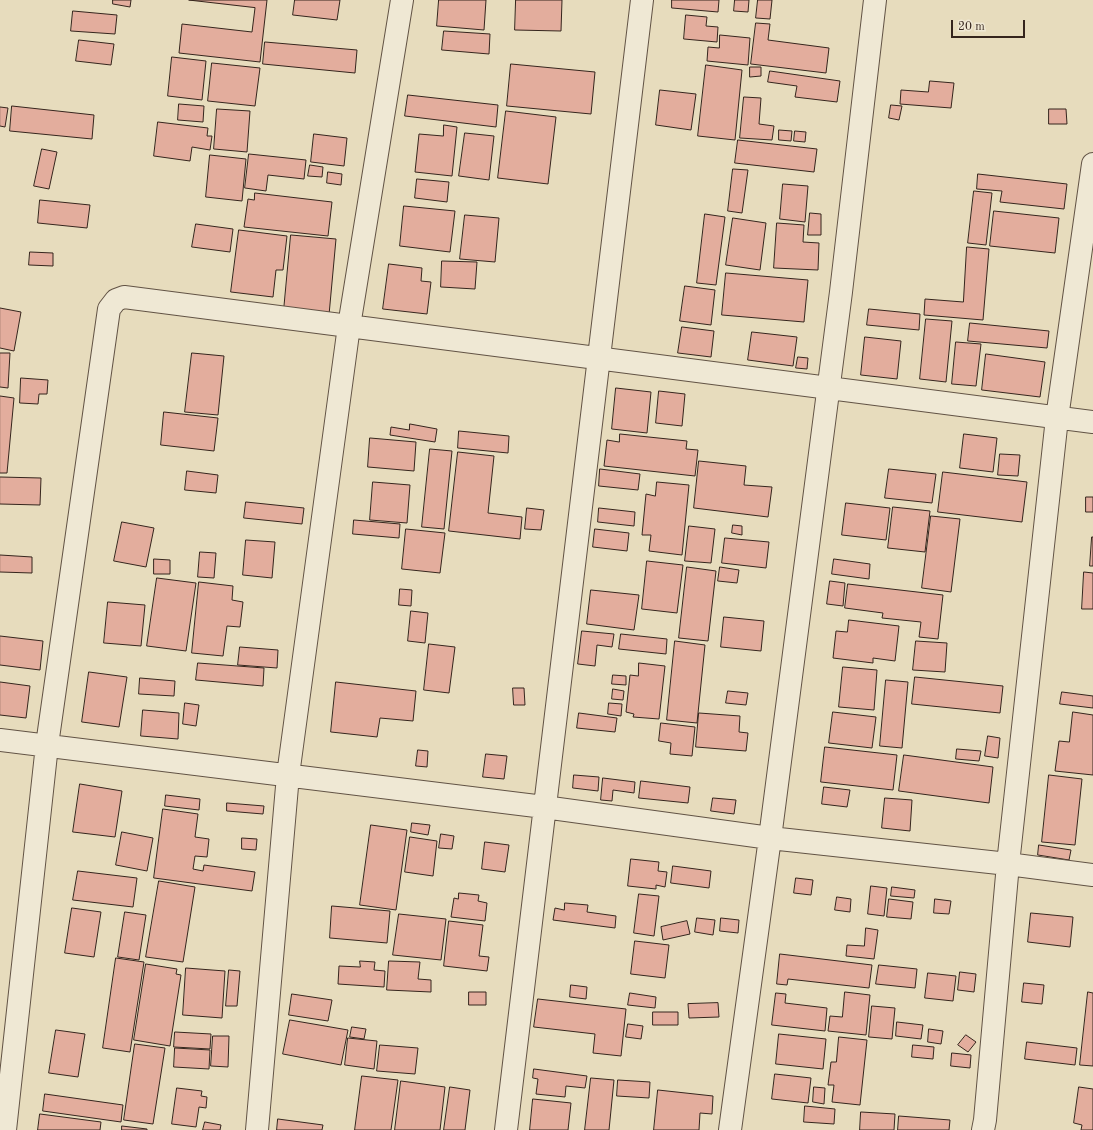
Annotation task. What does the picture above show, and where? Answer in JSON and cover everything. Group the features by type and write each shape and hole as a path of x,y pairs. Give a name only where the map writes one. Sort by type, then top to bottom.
{"street":[{"path":"257,1130 288,775 350,326 402,0"},
{"path":"506,1130 642,0"},
{"path":"730,1130 770,838 841,292 875,0"},
{"path":"983,1130 1008,864 1058,418 1093,164"},
{"path":"5,1130 47,746 109,309 116,300 124,297 1093,422"},
{"path":"0,740 544,807 770,838 1008,864 1093,875"}],"building":[{"path":"113,0 131,0 130,7 113,4"},
{"path":"189,0 267,0 260,62 179,53 182,24 252,32 255,8"},
{"path":"295,0 340,0 337,20 293,15"},
{"path":"439,0 486,0 484,30 437,26"},
{"path":"516,0 562,0 561,31 515,30"},
{"path":"672,0 719,0 718,12 672,8"},
{"path":"735,0 749,0 748,12 734,11"},
{"path":"758,0 772,0 770,19 756,18"},
{"path":"73,11 117,15 115,34 71,31"},
{"path":"686,15 707,17 706,26 718,27 717,42 684,39"},
{"path":"756,23 770,24 768,40 829,48 826,73 751,64"},
{"path":"444,31 490,34 489,54 442,50"},
{"path":"720,35 750,38 748,65 707,61 708,47 719,48"},
{"path":"79,40 114,44 111,65 76,61"},
{"path":"265,42 357,50 355,73 263,64"},
{"path":"172,57 206,61 202,100 168,96"},
{"path":"212,63 260,68 255,106 208,101"},
{"path":"511,64 595,72 591,114 507,106"},
{"path":"706,65 742,70 735,140 698,136"},
{"path":"750,67 761,67 761,76 750,77"},
{"path":"770,71 840,81 837,102 795,97 797,86 768,82"},
{"path":"930,81 954,83 951,108 900,104 901,90 928,92"},
{"path":"660,90 696,94 691,130 656,125"},
{"path":"408,95 498,105 496,127 405,116"},
{"path":"744,97 761,98 759,124 774,126 772,140 740,138"},
{"path":"179,104 204,106 203,122 178,120"},
{"path":"891,105 902,106 899,120 889,118"},
{"path":"12,106 94,115 92,139 10,131"},
{"path":"0,107 8,108 5,127 0,126"},
{"path":"217,109 250,111 247,152 214,149"},
{"path":"1049,109 1066,109 1067,124 1049,124"},
{"path":"506,111 556,117 548,184 498,178"},
{"path":"158,122 208,128 207,136 212,136 210,150 192,147 190,161 154,156"},
{"path":"444,125 457,127 452,176 415,172 419,134 443,136"},
{"path":"779,130 792,131 791,141 779,140"},
{"path":"795,131 806,132 805,142 794,141"},
{"path":"465,133 494,136 489,180 459,176"},
{"path":"314,134 347,138 344,166 311,162"},
{"path":"738,140 817,149 814,172 735,163"},
{"path":"42,149 57,152 49,189 34,186"},
{"path":"249,154 306,160 304,179 268,175 266,191 245,188"},
{"path":"210,155 246,159 242,201 206,197"},
{"path":"310,165 323,167 322,177 308,176"},
{"path":"733,169 748,170 742,213 728,211"},
{"path":"328,172 342,174 341,185 327,183"},
{"path":"978,174 1067,184 1064,209 1000,202 1002,191 977,189"},
{"path":"417,179 449,182 447,202 415,198"},
{"path":"783,184 808,186 805,222 780,219"},
{"path":"974,191 992,193 986,245 968,243"},
{"path":"255,193 332,202 328,236 244,227 248,199 254,200"},
{"path":"40,200 90,205 87,228 38,223"},
{"path":"404,206 455,211 450,252 400,246"},
{"path":"994,211 1059,218 1055,253 990,246"},
{"path":"810,213 821,214 821,235 808,235"},
{"path":"705,214 725,217 716,285 697,283"},
{"path":"465,215 499,218 495,262 460,259"},
{"path":"733,218 766,223 760,270 726,265"},
{"path":"777,223 804,225 803,242 819,243 818,270 774,268"},
{"path":"196,224 233,229 230,252 192,247"},
{"path":"239,230 287,236 283,270 276,270 273,297 231,292"},
{"path":"291,235 336,239 329,315 284,310"},
{"path":"967,247 989,249 983,320 924,315 925,299 963,302"},
{"path":"30,252 53,253 53,266 29,265"},
{"path":"442,261 477,262 475,289 441,287"},
{"path":"389,264 422,268 421,281 431,282 427,314 383,309"},
{"path":"726,273 808,280 804,322 722,315"},
{"path":"685,286 715,290 711,325 680,321"},
{"path":"0,308 21,312 14,351 0,348"},
{"path":"869,309 920,314 919,330 867,325"},
{"path":"926,319 952,321 946,382 920,379"},
{"path":"970,323 1049,331 1047,348 968,341"},
{"path":"682,327 714,331 711,357 678,353"},
{"path":"752,332 797,337 793,366 748,360"},
{"path":"865,337 901,341 897,379 861,375"},
{"path":"956,342 981,344 976,386 952,384"},
{"path":"0,353 10,353 8,388 0,387"},
{"path":"192,353 224,356 218,415 185,412"},
{"path":"986,354 1045,362 1040,397 982,390"},
{"path":"798,357 808,358 807,369 796,368"},
{"path":"21,378 48,380 47,394 39,394 38,404 20,403"},
{"path":"616,388 651,392 647,433 612,429"},
{"path":"659,391 685,394 682,426 656,423"},
{"path":"0,396 14,398 7,473 0,473"},
{"path":"164,412 218,418 214,451 161,445"},
{"path":"410,424 437,429 435,442 390,435 391,427 409,430"},
{"path":"459,431 509,436 508,453 458,448"},
{"path":"620,434 687,441 686,449 698,450 695,476 604,466 607,440 619,442"},
{"path":"964,434 997,438 993,472 960,468"},
{"path":"370,438 416,442 414,471 368,467"},
{"path":"430,449 452,451 444,529 422,527"},
{"path":"458,452 494,456 488,513 522,517 520,539 449,531"},
{"path":"1000,454 1020,455 1018,476 998,475"},
{"path":"699,461 746,466 744,485 772,487 768,517 694,508"},
{"path":"600,469 640,474 638,490 599,486"},
{"path":"889,469 936,474 932,503 885,498"},
{"path":"187,471 218,475 216,493 185,490"},
{"path":"943,472 1027,482 1022,522 938,512"},
{"path":"0,477 41,478 40,505 0,504"},
{"path":"373,482 410,485 407,523 370,520"},
{"path":"657,482 689,485 682,555 649,551 651,535 642,535 646,494 655,496"},
{"path":"1086,497 1093,497 1093,512 1086,512"},
{"path":"246,502 304,508 302,524 244,518"},
{"path":"846,503 890,508 886,540 842,535"},
{"path":"893,507 930,511 925,552 888,548"},
{"path":"527,508 544,510 541,530 525,529"},
{"path":"599,508 635,512 634,526 598,522"},
{"path":"931,516 960,519 951,592 922,588"},
{"path":"354,520 400,524 399,538 353,534"},
{"path":"122,522 154,528 146,567 114,561"},
{"path":"733,525 742,526 742,535 732,533"},
{"path":"689,526 715,529 711,563 685,561"},
{"path":"406,529 445,533 440,573 402,569"},
{"path":"595,529 629,533 627,551 593,547"},
{"path":"1092,537 1093,566 1090,566"},
{"path":"725,538 769,542 766,568 722,563"},
{"path":"246,540 275,542 272,578 243,575"},
{"path":"200,552 216,553 214,578 198,577"},
{"path":"0,555 32,557 32,573 0,572"},
{"path":"154,559 170,560 170,574 154,574"},
{"path":"834,559 870,564 869,579 832,574"},
{"path":"647,561 683,565 677,613 642,609"},
{"path":"687,567 716,571 708,641 679,638"},
{"path":"720,567 739,570 737,583 718,581"},
{"path":"1084,572 1093,573 1093,609 1082,609"},
{"path":"157,578 196,583 186,651 147,646"},
{"path":"830,581 845,583 843,606 827,604"},
{"path":"199,582 233,586 232,600 243,602 240,627 227,626 223,656 192,653"},
{"path":"848,584 943,595 938,639 919,637 921,622 882,618 883,613 845,608"},
{"path":"400,589 412,590 411,606 399,605"},
{"path":"591,590 639,595 634,630 587,624"},
{"path":"108,602 145,605 141,646 104,643"},
{"path":"411,611 428,613 425,643 408,641"},
{"path":"724,617 764,621 761,651 721,647"},
{"path":"849,620 899,626 895,661 873,658 873,663 833,658 836,631 847,632"},
{"path":"582,631 614,634 612,647 597,645 595,666 578,664"},
{"path":"621,634 667,639 666,654 619,649"},
{"path":"0,636 43,641 40,670 0,665"},
{"path":"675,641 705,645 697,723 667,720"},
{"path":"916,641 947,643 945,672 913,670"},
{"path":"429,644 455,647 449,693 424,690"},
{"path":"240,647 278,650 277,668 238,665"},
{"path":"198,663 264,668 263,686 196,680"},
{"path":"639,663 665,666 659,719 633,717 634,714 626,712 630,675 638,676"},
{"path":"843,667 877,670 874,710 839,707"},
{"path":"89,672 127,677 119,727 82,722"},
{"path":"613,675 626,676 626,685 612,684"},
{"path":"915,677 1003,686 1000,713 912,704"},
{"path":"140,678 175,681 174,696 139,694"},
{"path":"886,680 908,682 902,748 880,746"},
{"path":"0,682 30,686 26,718 0,715"},
{"path":"336,682 416,691 413,721 380,718 377,737 331,732"},
{"path":"513,688 524,688 525,705 514,705"},
{"path":"613,689 624,691 623,700 612,699"},
{"path":"728,691 748,693 746,705 726,703"},
{"path":"1062,692 1093,696 1093,708 1060,704"},
{"path":"185,703 199,705 196,726 183,724"},
{"path":"609,703 622,704 621,716 608,714"},
{"path":"143,710 179,713 178,739 141,736"},
{"path":"833,712 876,717 872,748 829,743"},
{"path":"1073,712 1093,715 1093,775 1055,771 1059,741 1069,742"},
{"path":"579,713 617,718 615,732 577,728"},
{"path":"699,713 740,716 739,732 748,733 746,751 696,747"},
{"path":"661,723 695,727 692,756 670,754 671,743 659,741"},
{"path":"988,736 1000,738 998,758 985,756"},
{"path":"825,747 897,755 893,790 821,782"},
{"path":"957,749 981,751 979,761 956,759"},
{"path":"418,750 428,751 427,767 416,766"},
{"path":"486,754 507,756 504,779 483,777"},
{"path":"904,755 993,767 989,803 899,791"},
{"path":"574,775 599,777 598,791 573,788"},
{"path":"1049,775 1082,779 1075,845 1042,842"},
{"path":"603,778 635,782 634,793 613,790 612,801 601,800"},
{"path":"641,781 690,787 688,803 639,798"},
{"path":"80,784 122,791 115,837 73,832"},
{"path":"824,787 850,790 847,807 822,804"},
{"path":"166,795 200,799 199,810 165,806"},
{"path":"713,798 736,800 734,814 711,811"},
{"path":"885,798 912,800 910,831 882,828"},
{"path":"227,803 264,806 263,814 227,811"},
{"path":"163,809 198,814 195,837 209,839 207,857 195,856 193,869 203,871 204,865 255,872 252,891 154,878"},
{"path":"412,823 430,825 428,835 411,832"},
{"path":"371,825 407,830 396,910 360,905"},
{"path":"122,832 153,838 147,871 116,865"},
{"path":"441,834 454,836 452,849 439,848"},
{"path":"410,837 437,841 433,876 405,872"},
{"path":"242,838 257,839 256,850 242,849"},
{"path":"485,842 509,845 505,872 482,869"},
{"path":"1039,845 1071,850 1069,860 1038,855"},
{"path":"631,859 659,862 658,871 667,872 665,887 656,885 656,889 628,886"},
{"path":"673,866 711,871 709,888 671,883"},
{"path":"78,871 137,878 133,907 73,900"},
{"path":"796,878 813,880 811,895 794,893"},
{"path":"159,881 195,887 183,962 146,957"},
{"path":"871,886 887,888 884,916 868,914"},
{"path":"892,887 915,890 914,898 891,896"},
{"path":"459,893 479,895 478,901 487,903 485,921 451,917 454,898 458,899"},
{"path":"639,894 659,896 654,936 634,933"},
{"path":"837,897 851,899 850,912 835,910"},
{"path":"889,899 913,902 911,919 887,917"},
{"path":"935,899 951,901 949,914 934,913"},
{"path":"565,903 588,905 587,912 616,916 615,928 553,920 555,908 564,910"},
{"path":"332,906 390,911 387,943 330,938"},
{"path":"72,908 101,912 94,957 65,953"},
{"path":"125,912 146,915 139,960 118,957"},
{"path":"1031,913 1073,917 1070,947 1028,942"},
{"path":"399,914 446,919 441,960 393,955"},
{"path":"697,918 715,920 713,935 695,932"},
{"path":"721,918 739,920 738,933 720,931"},
{"path":"449,921 483,925 479,956 489,957 487,971 444,966"},
{"path":"687,921 690,934 663,940 661,927"},
{"path":"866,928 878,930 874,959 846,956 847,945 864,946"},
{"path":"635,941 669,945 665,978 631,974"},
{"path":"780,954 872,965 869,988 788,979 787,985 777,984"},
{"path":"116,958 144,962 130,1052 103,1048"},
{"path":"360,961 375,962 374,970 385,971 384,987 338,984 339,966 360,967"},
{"path":"389,961 420,962 418,979 431,980 431,992 387,990"},
{"path":"146,964 177,969 176,974 181,975 170,1046 134,1040"},
{"path":"879,965 917,969 915,988 876,984"},
{"path":"186,968 225,971 222,1018 183,1015"},
{"path":"229,970 240,971 237,1006 226,1006"},
{"path":"960,972 976,974 974,992 958,990"},
{"path":"928,973 956,976 953,1001 925,998"},
{"path":"1024,983 1044,985 1042,1004 1022,1002"},
{"path":"571,985 587,987 586,999 570,997"},
{"path":"469,992 486,992 486,1005 469,1005"},
{"path":"845,992 870,995 866,1035 828,1031 830,1016 842,1017"},
{"path":"1088,992 1093,993 1093,1066 1080,1065"},
{"path":"630,993 656,997 655,1008 628,1005"},
{"path":"776,993 786,994 785,1003 827,1008 825,1031 772,1025"},
{"path":"292,994 332,1000 328,1021 289,1015"},
{"path":"538,999 626,1009 621,1056 593,1053 595,1034 534,1027"},
{"path":"718,1003 719,1017 689,1018 688,1004"},
{"path":"872,1006 895,1008 892,1039 869,1037"},
{"path":"653,1012 678,1012 678,1025 653,1025"},
{"path":"290,1020 348,1030 341,1065 283,1054"},
{"path":"897,1022 923,1025 921,1039 896,1036"},
{"path":"628,1024 643,1026 641,1039 626,1037"},
{"path":"352,1027 366,1029 364,1039 350,1037"},
{"path":"929,1029 943,1031 941,1044 928,1042"},
{"path":"56,1030 85,1034 78,1077 49,1073"},
{"path":"175,1032 211,1034 210,1049 174,1047"},
{"path":"779,1034 826,1039 823,1069 776,1064"},
{"path":"966,1035 976,1042 968,1052 958,1045"},
{"path":"213,1036 229,1036 228,1067 211,1066"},
{"path":"839,1037 867,1040 860,1105 832,1102 834,1085 828,1085 831,1062 836,1062"},
{"path":"348,1038 377,1041 374,1069 345,1065"},
{"path":"1027,1042 1077,1048 1075,1065 1025,1059"},
{"path":"135,1044 165,1048 153,1124 124,1120"},
{"path":"380,1045 418,1048 415,1074 377,1071"},
{"path":"913,1045 934,1047 933,1059 912,1057"},
{"path":"175,1048 210,1050 209,1069 174,1067"},
{"path":"952,1053 971,1055 970,1068 951,1066"},
{"path":"534,1069 587,1076 585,1088 566,1086 565,1097 536,1094 538,1079 533,1078"},
{"path":"775,1074 811,1078 808,1103 772,1099"},
{"path":"362,1076 398,1080 391,1130 355,1130"},
{"path":"591,1078 614,1080 609,1130 585,1130"},
{"path":"618,1080 650,1082 649,1098 617,1096"},
{"path":"401,1081 445,1087 440,1130 395,1130"},
{"path":"450,1087 470,1090 465,1130 444,1130"},
{"path":"814,1087 825,1088 824,1104 813,1102"},
{"path":"1079,1087 1093,1089 1093,1130 1081,1130 1082,1125 1074,1123"},
{"path":"177,1088 202,1091 201,1096 207,1097 206,1108 199,1107 196,1127 172,1124"},
{"path":"658,1090 713,1096 712,1114 700,1113 699,1130 654,1130"},
{"path":"45,1094 123,1105 121,1122 43,1111"},
{"path":"533,1099 571,1103 568,1130 530,1130"},
{"path":"805,1106 835,1109 834,1124 804,1122"},
{"path":"861,1112 895,1114 894,1130 860,1130"},
{"path":"40,1114 101,1122 100,1130 38,1130"},
{"path":"899,1116 950,1120 949,1130 898,1130"},
{"path":"278,1119 323,1125 322,1130 277,1130"},
{"path":"205,1122 221,1125 220,1130 203,1130"},
{"path":"122,1126 147,1129 147,1130 122,1130"}]}
